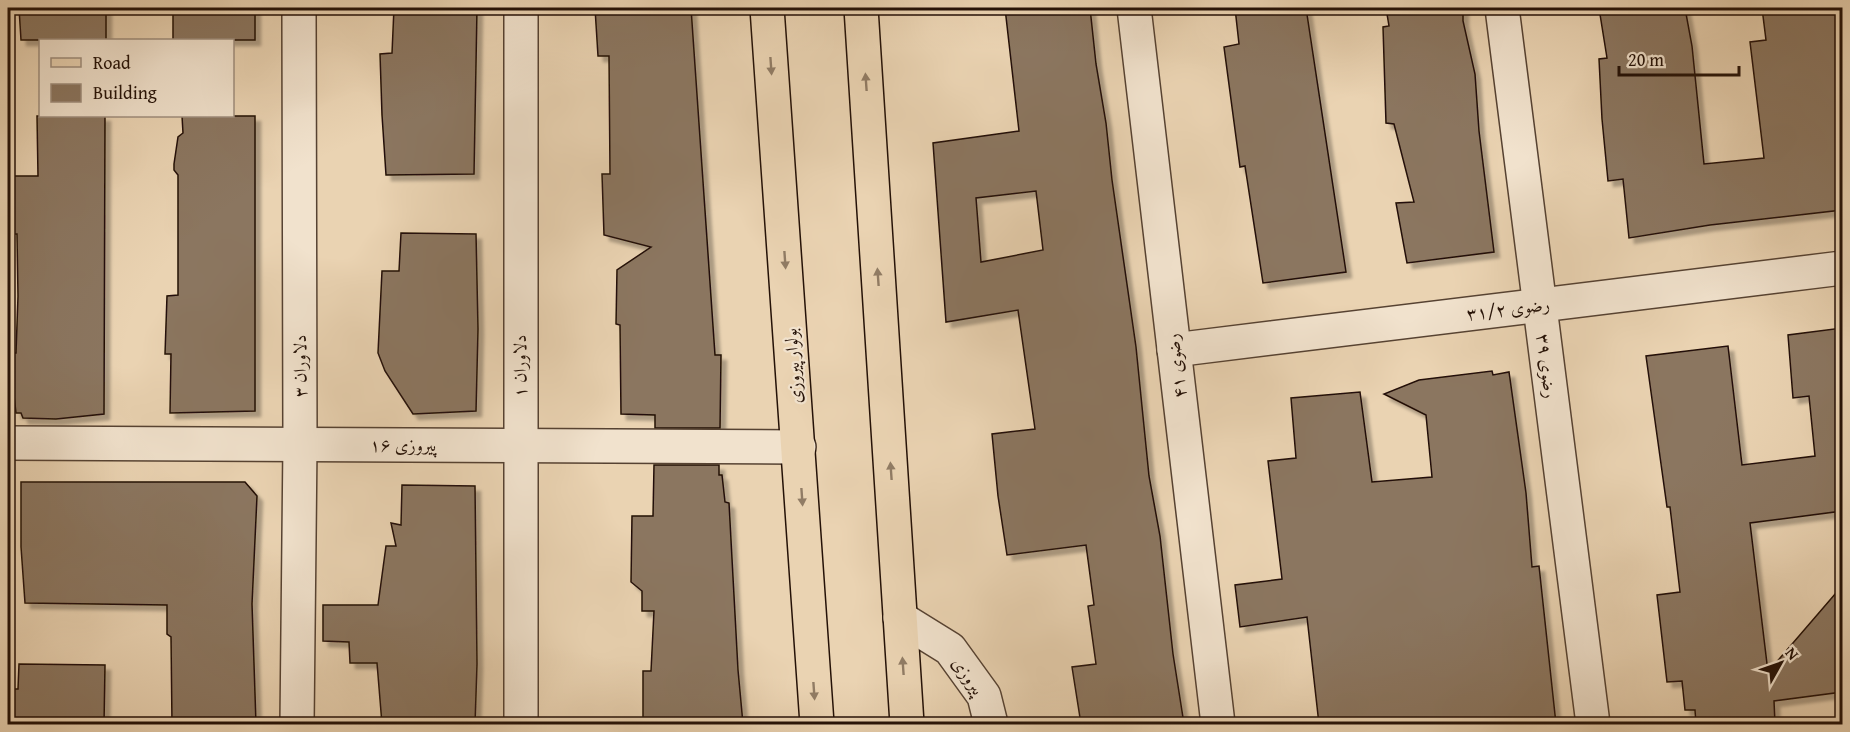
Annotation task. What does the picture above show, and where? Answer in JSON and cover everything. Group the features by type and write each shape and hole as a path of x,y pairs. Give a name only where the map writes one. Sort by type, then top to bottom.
{"main road":[{"name":"بولوار پیروزی","path":"767,8 817,724"},
{"path":"861,8 907,724"}],"street":[{"name":"دلاوران ۳","path":"297,724 300,444 299,8"},
{"name":"دلاوران ۱","path":"521,8 521,724"},
{"name":"رضوی ۴۱","path":"1134,8 1218,724"},
{"name":"رضوی ۳۹","path":"1502,8 1593,724"},
{"name":"رضوی ۳۱/۲","path":"1174,350 1842,268"},
{"name":"پیروزی ۱۶","path":"8,443 799,447"},
{"name":"پیروزی","path":"900,618 950,649 984,696 991,724"}],"building":[{"path":"19,8 106,8 106,39 21,40"},
{"path":"173,8 255,8 255,40 173,39"},
{"path":"394,8 477,8 474,174 386,175 380,54 392,53"},
{"path":"595,8 691,8 715,355 721,355 720,428 655,428 655,415 621,414 620,325 616,324 617,270 651,247 604,235 602,174 610,174 609,56 598,56"},
{"path":"1005,8 1090,8 1136,347 1149,476 1160,536 1173,654 1184,724 1081,724 1072,667 1096,664 1088,606 1094,605 1086,545 1007,555 992,434 1035,429 1018,310 946,322 933,143 1019,131","holes":["1036,191 1043,250 981,262 976,198"]},
{"path":"1235,8 1306,8 1346,272 1263,283 1245,166 1240,167 1224,47 1239,44"},
{"path":"1386,8 1463,8 1463,21 1475,74 1479,131 1494,252 1407,263 1396,203 1414,202 1394,124 1386,123 1383,27 1389,26"},
{"path":"1599,8 1685,8 1692,46 1704,164 1764,158 1750,42 1766,40 1762,8 1840,8 1842,25 1842,210 1710,225 1629,238 1623,179 1608,181 1599,59 1607,58"},
{"path":"37,116 105,117 104,414 56,419 23,418 21,413 16,413 13,387 10,388 8,353 16,353 18,296 17,234 12,234 14,176 38,176"},
{"path":"255,116 255,411 170,413 171,354 165,354 167,296 178,295 178,175 174,170 174,164 178,137 183,133 182,117"},
{"path":"401,233 476,234 478,329 476,411 413,414 385,371 378,353 382,271 399,271"},
{"path":"1842,328 1842,511 1750,523 1768,672 1842,586 1842,692 1774,701 1775,724 1696,724 1695,710 1685,710 1682,681 1667,682 1657,595 1680,592 1670,507 1667,507 1646,356 1728,346 1742,465 1815,456 1809,396 1793,398 1788,335"},
{"path":"1492,371 1493,375 1509,372 1526,493 1532,567 1539,566 1556,724 1319,724 1307,617 1240,627 1235,585 1282,579 1268,461 1296,458 1291,398 1360,392 1372,482 1432,477 1426,415 1384,394 1419,380"},
{"path":"654,465 719,465 725,502 729,503 743,724 643,724 643,671 651,671 654,611 642,611 642,591 631,582 632,516 653,516"},
{"path":"21,482 245,482 257,496 252,604 256,724 172,724 171,637 167,634 167,605 25,603 21,547"},
{"path":"402,485 475,486 477,664 475,724 382,724 377,663 350,663 349,642 323,641 323,605 378,605 386,546 396,546 391,523 401,525"},
{"path":"19,664 105,665 104,724 12,724 14,689 18,689"}]}
